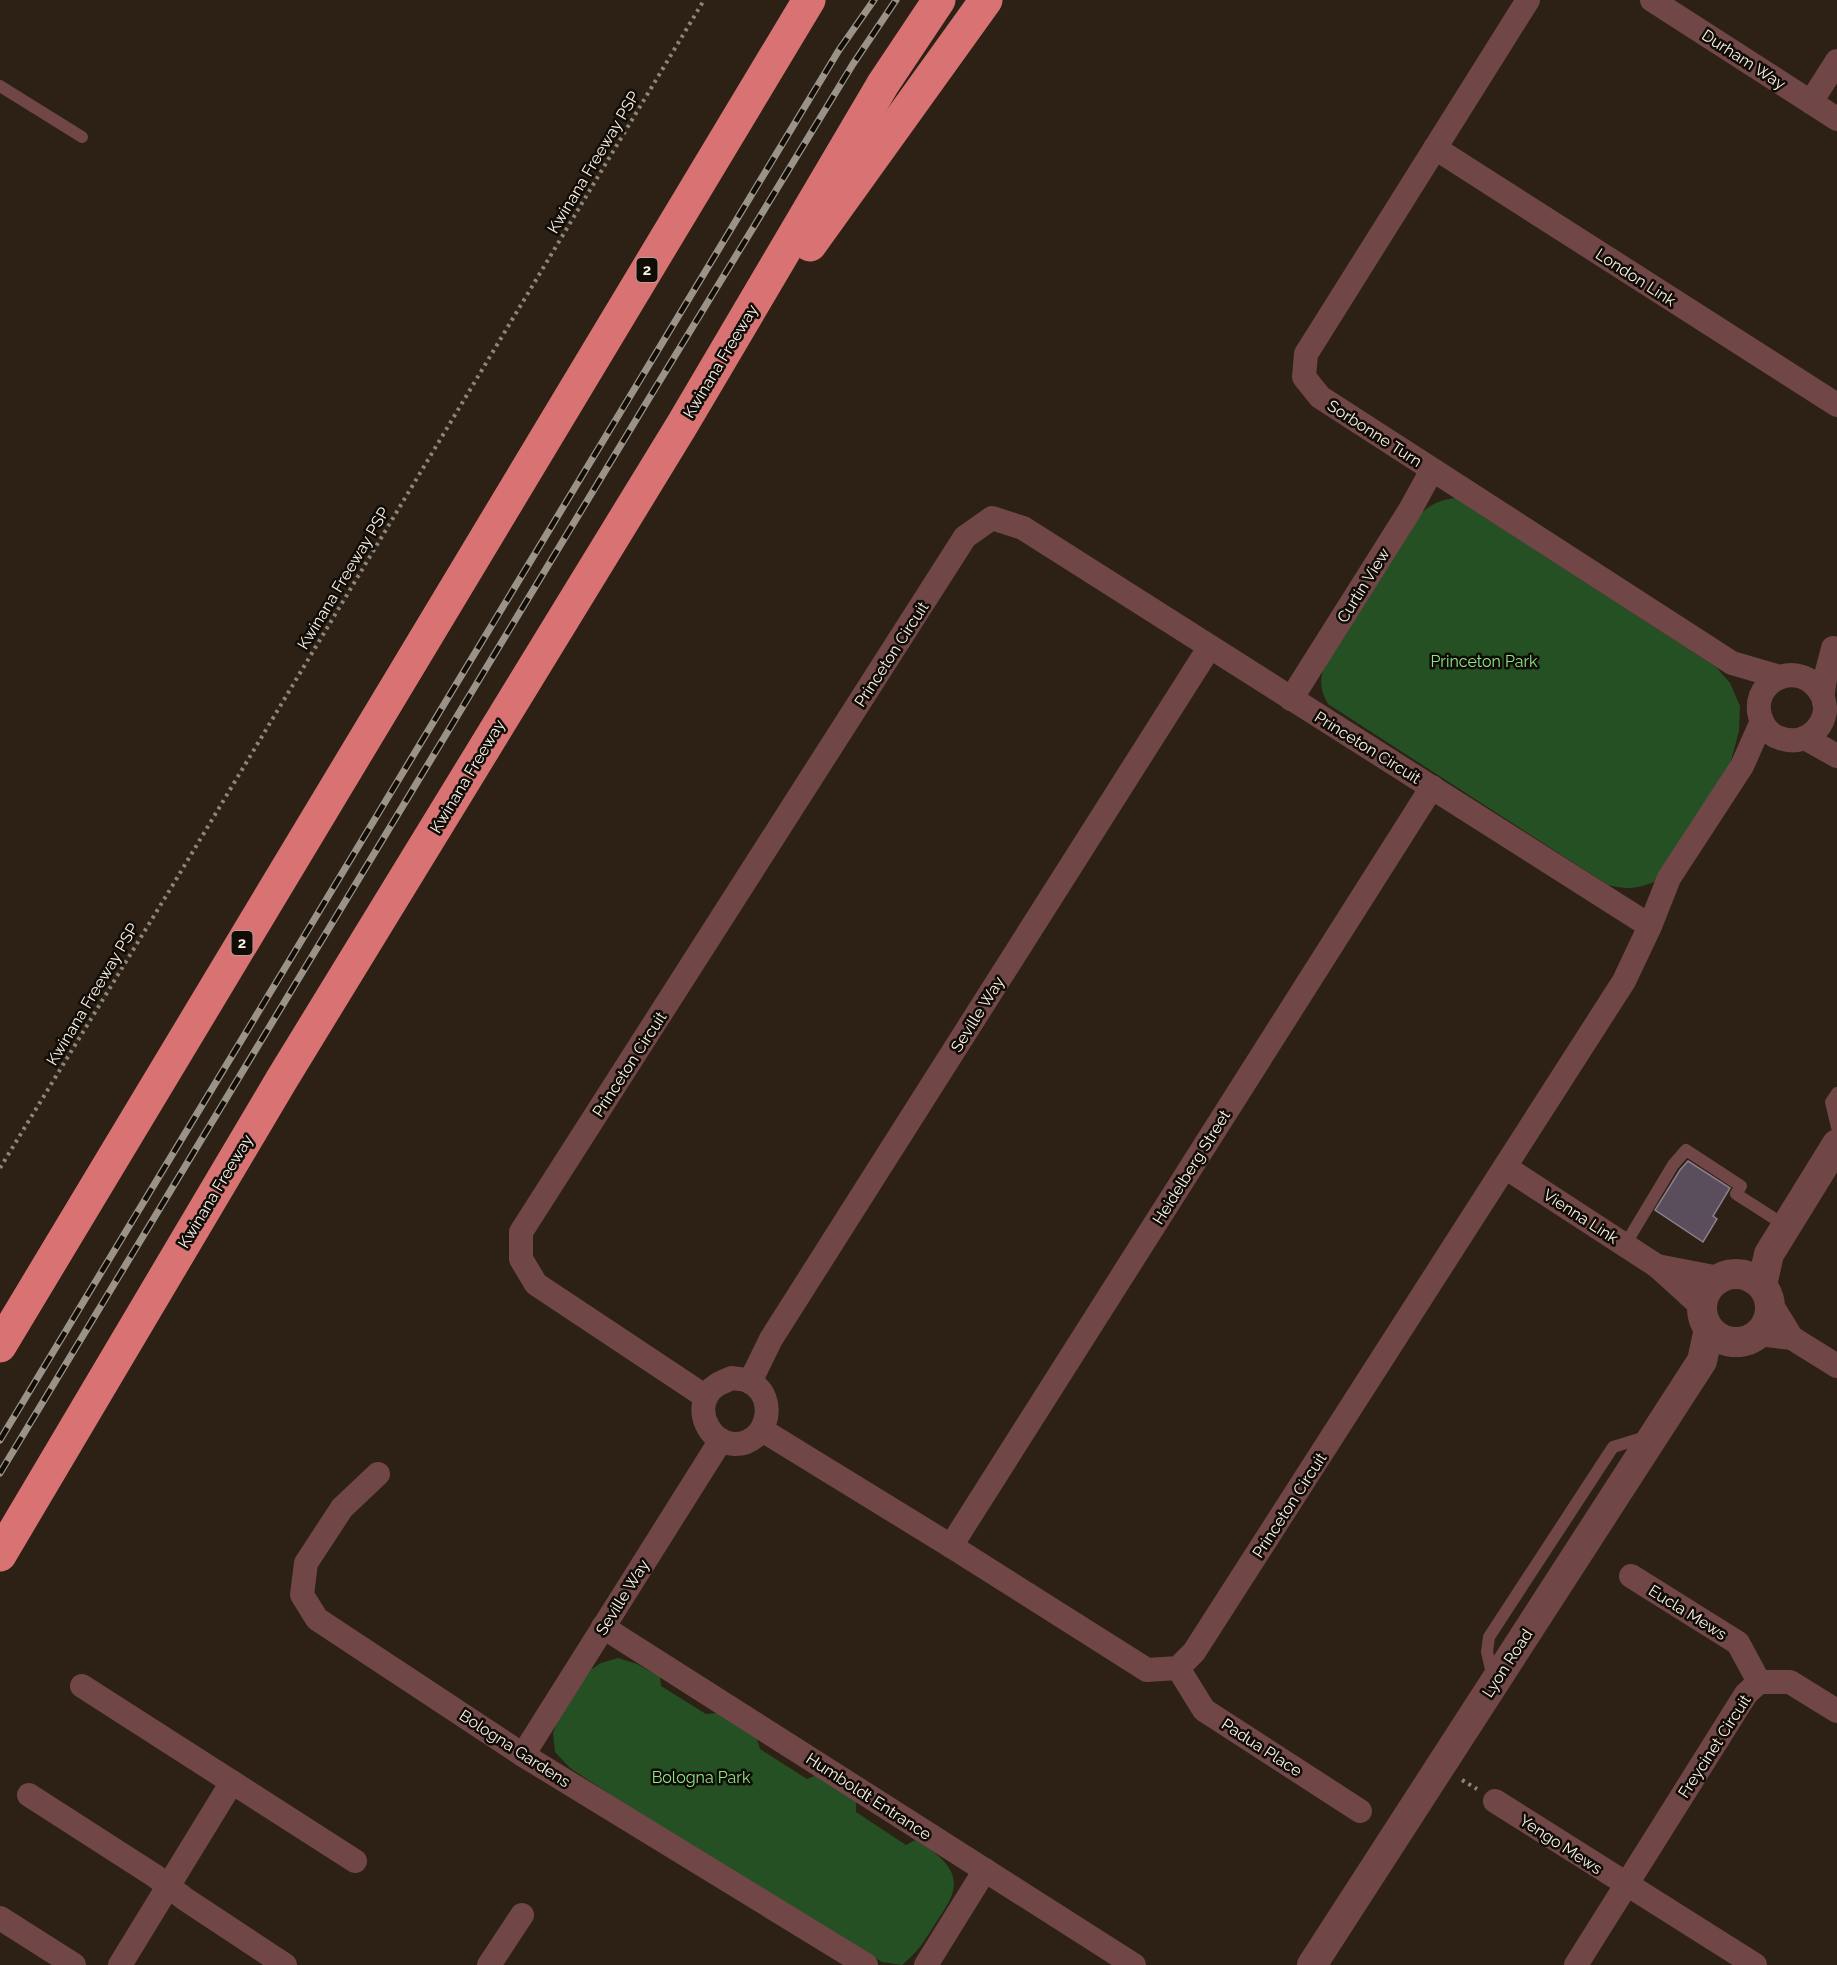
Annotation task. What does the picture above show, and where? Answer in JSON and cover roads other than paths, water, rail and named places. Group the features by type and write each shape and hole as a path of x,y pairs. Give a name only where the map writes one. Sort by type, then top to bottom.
{"highway":[{"name":"2","path":"0,1346 809,0"},
{"name":"Kwinana Freeway","path":"0,1555 282,1079 682,425 883,84 939,0"},
{"path":"682,425 986,0"}],"street":[{"name":"Sorbonne Turn","path":"1528,0 1306,354 1304,377 1320,397 1732,663 1792,677"},
{"name":"Durham Way","path":"1652,0 1837,119"},
{"path":"1811,102 1837,61"},
{"name":"London Link","path":"1435,148 1837,405"},
{"name":"Curtin View","path":"1291,699 1410,510 1432,470"},
{"name":"Princeton Circuit","path":"706,1397 536,1284 521,1259 521,1232 965,537 992,518 1023,528 1650,926"},
{"path":"1835,645 1792,677 1770,684 1761,710 1772,734 1796,739 1837,756"},
{"path":"1796,739 1820,726 1828,707 1835,645"},
{"name":"Seville Way","path":"750,1382 771,1339 1209,648"},
{"name":"Sorbonne Turn","path":"1732,663 1761,710"},
{"path":"1792,677 1815,684 1828,707"},
{"name":"Princeton Circuit","path":"1178,1668 1194,1652 1624,981 1650,926 1669,878 1742,766 1761,710"},
{"name":"Princeton Circuit","path":"1742,766 1796,739"},
{"name":"Heidelberg Street","path":"951,1546 1432,787"},
{"path":"1748,1285 1837,1144"},
{"name":"Vienna Link","path":"1505,1167 1657,1266 1705,1318"},
{"name":"Vienna Link","path":"1657,1266 1748,1285"},
{"path":"1748,1285 1710,1285 1704,1296 1705,1318 1717,1336 1727,1341 1749,1338 1792,1338"},
{"path":"1748,1285 1792,1338 1837,1366"},
{"path":"1748,1285 1770,1315 1767,1325 1749,1338"},
{"name":"Lyon Road","path":"1312,1965 1702,1361 1705,1318"},
{"name":"Lyon Road","path":"1702,1361 1749,1338"},
{"path":"732,1378 750,1382 763,1394 768,1413 762,1430 751,1440 735,1444 721,1440 709,1430 703,1414 706,1397 715,1386 732,1378"},
{"path":"762,1430 1147,1670 1178,1668"},
{"name":"Seville Way","path":"524,1755 721,1440"},
{"name":"Bologna Gardens","path":"378,1474 342,1508 306,1563 302,1595 317,1619 524,1755 866,1965"},
{"name":"Eucla Mews","path":"1631,1576 1738,1643 1759,1682"},
{"name":"Humboldt Entrance","path":"603,1627 1134,1965"},
{"name":"Padua Place","path":"1178,1668 1204,1710 1360,1811"},
{"name":"Freycinet Circuit","path":"1576,1965 1746,1694 1759,1682 1790,1682 1837,1711"},
{"path":"82,1686 355,1861"},
{"path":"120,1965 232,1782"},
{"path":"29,1795 285,1965"},
{"name":"Yengo Mews","path":"1496,1802 1626,1886"},
{"path":"926,1965 985,1870"},
{"path":"1626,1886 1755,1965"},
{"path":"489,1965 522,1915"},
{"path":"0,1918 74,1965"}],"lane":[{"path":"0,86 82,137"},
{"path":"1837,1093 1831,1102 1837,1127"},
{"path":"1625,1245 1673,1164 1686,1150 1741,1186 1736,1194 1786,1226"}],"railway":[{"path":"0,1440 839,50 874,0"},
{"path":"0,1473 645,405 853,64 896,0"}],"park label":[{"name":"Princeton Park","path":"1484,661"},
{"name":"Bologna Park","path":"701,1777"}]}
